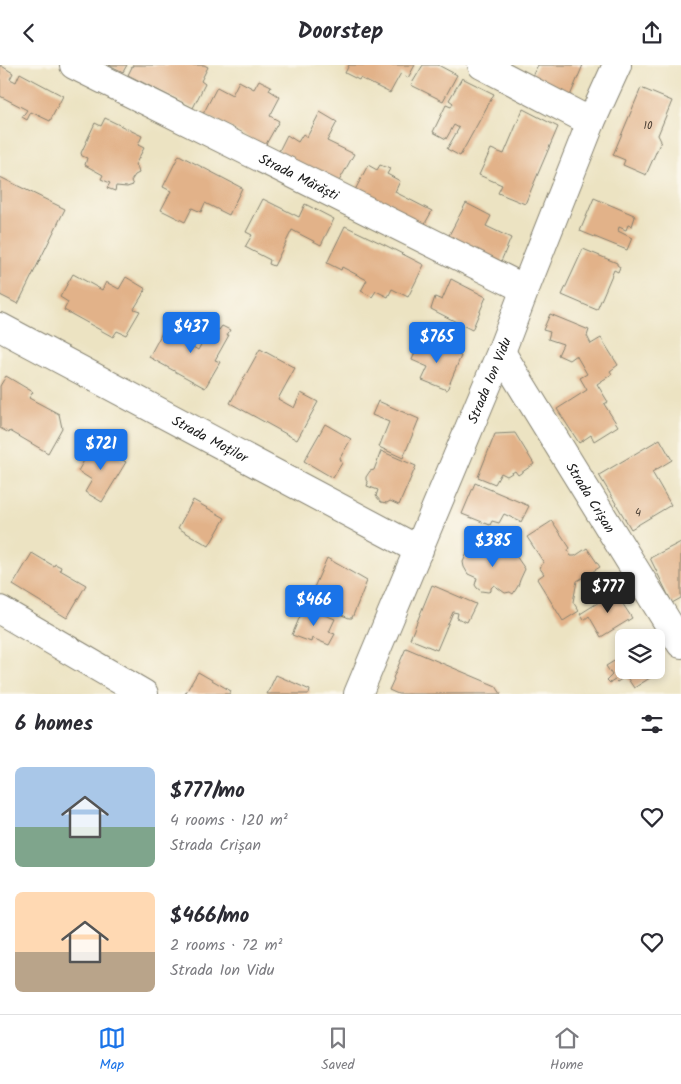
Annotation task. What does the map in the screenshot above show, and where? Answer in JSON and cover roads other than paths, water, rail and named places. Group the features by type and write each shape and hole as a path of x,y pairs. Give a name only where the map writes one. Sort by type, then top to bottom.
{"street":[{"name":"Strada Mărăști","path":"74,65 525,289"},
{"path":"482,65 591,122"},
{"name":"Strada Ion Vidu","path":"358,694 501,352 591,122 617,65"},
{"name":"Strada Moților","path":"0,327 419,550"},
{"name":"Strada Crișan","path":"501,352 681,644"},
{"path":"0,610 144,694"}]}
